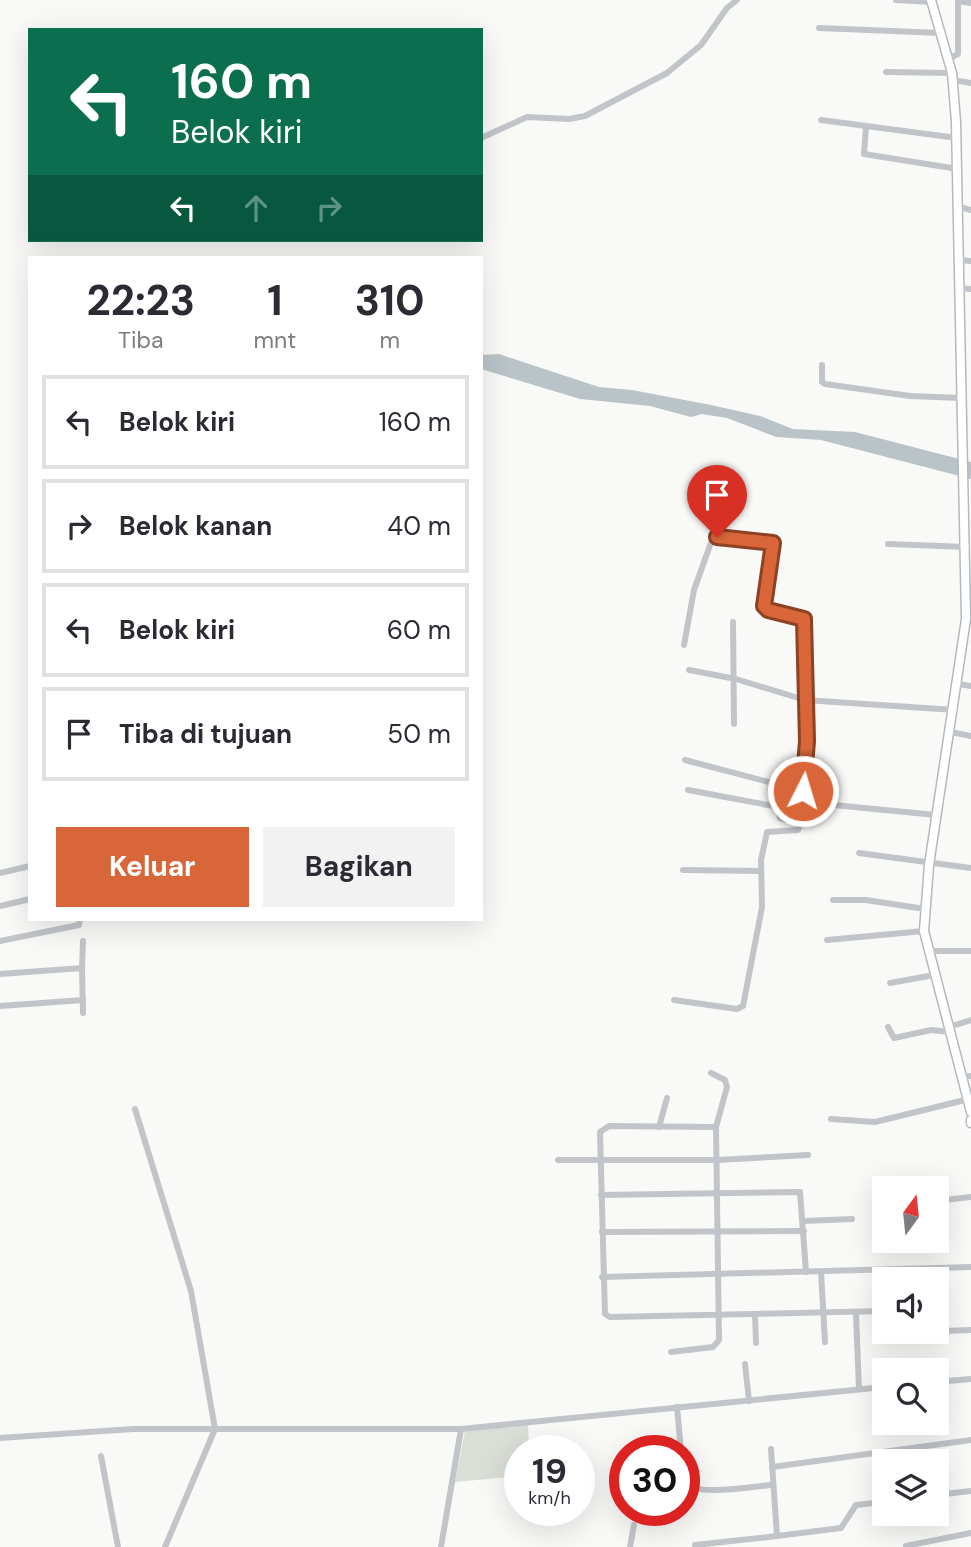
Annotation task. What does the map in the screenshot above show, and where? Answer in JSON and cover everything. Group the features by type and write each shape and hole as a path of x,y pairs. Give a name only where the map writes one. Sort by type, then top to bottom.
{"main road":[{"path":"931,1 952,77 957,138 961,434 969,570 969,619 929,864 925,931 934,975 967,1076 971,1112"}],"street":[{"path":"483,137 527,117 569,119 585,116 667,73 701,45 727,8 737,0"},
{"path":"896,0 931,1"},
{"path":"948,59 958,54 958,0 971,3"},
{"path":"819,28 941,33"},
{"path":"886,72 952,77 971,83"},
{"path":"821,120 957,138"},
{"path":"866,127 863,154 958,169"},
{"path":"957,206 971,210"},
{"path":"958,260 971,261"},
{"path":"959,288 971,289"},
{"path":"822,365 822,382 825,384 910,396 961,398"},
{"path":"961,434 971,435"},
{"path":"674,1000 737,1009 743,1006 762,906 761,858 768,830 796,831 806,800 803,791 804,619 768,610 764,606 773,543 713,537 694,590 684,645"},
{"path":"888,544 967,548"},
{"path":"733,622 736,679 734,724"},
{"path":"689,670 736,679 805,700 955,710"},
{"path":"959,684 971,686"},
{"path":"951,732 971,736"},
{"path":"685,760 803,791"},
{"path":"688,790 773,806 778,809 780,818 800,824"},
{"path":"806,800 813,803 936,815"},
{"path":"859,853 971,868"},
{"path":"0,873 28,866"},
{"path":"683,870 761,871"},
{"path":"0,906 28,899"},
{"path":"833,900 866,900 925,909"},
{"path":"1,938 79,925 80,921"},
{"path":"827,940 925,931"},
{"path":"83,941 83,1013"},
{"path":"928,951 971,951"},
{"path":"0,973 82,968"},
{"path":"890,983 934,975"},
{"path":"0,1006 83,1000"},
{"path":"888,1027 894,1038 929,1030 950,1029 971,1020"},
{"path":"671,1352 716,1345 719,1340 716,1127 727,1087 725,1080 711,1073"},
{"path":"659,1127 667,1098"},
{"path":"831,1119 875,1122 969,1099"},
{"path":"135,1109 191,1291 215,1429 165,1547"},
{"path":"716,1127 604,1128 600,1132 604,1310 610,1317 872,1312"},
{"path":"558,1160 717,1160 808,1156"},
{"path":"601,1195 800,1192 806,1272"},
{"path":"949,1200 971,1197"},
{"path":"804,1221 852,1219"},
{"path":"602,1232 804,1230"},
{"path":"602,1277 971,1266"},
{"path":"821,1272 825,1342"},
{"path":"856,1314 859,1389"},
{"path":"755,1315 756,1343"},
{"path":"949,1331 971,1331"},
{"path":"745,1364 749,1401"},
{"path":"949,1381 971,1379"},
{"path":"0,1438 133,1429 461,1429 872,1388"},
{"path":"677,1407 680,1435"},
{"path":"441,1547 461,1429"},
{"path":"772,1466 971,1440"},
{"path":"771,1449 777,1536"},
{"path":"101,1456 118,1547"},
{"path":"700,1490 773,1485"},
{"path":"949,1494 971,1491"},
{"path":"695,1545 841,1528 856,1505 872,1503"},
{"path":"630,1547 634,1526"},
{"path":"906,1546 971,1534"}],"shaded area":[{"path":"499,354 599,387 632,390 760,416 793,429 855,432 971,462 971,479 821,440 776,437 727,418 702,414 691,417 650,406 580,399 483,370 483,355"},
{"path":"528,1424 528,1435 504,1435 504,1477 455,1482 465,1430"}],"route":[{"path":"717,537 774,543 765,609 804,617 807,741 803,791"}]}
